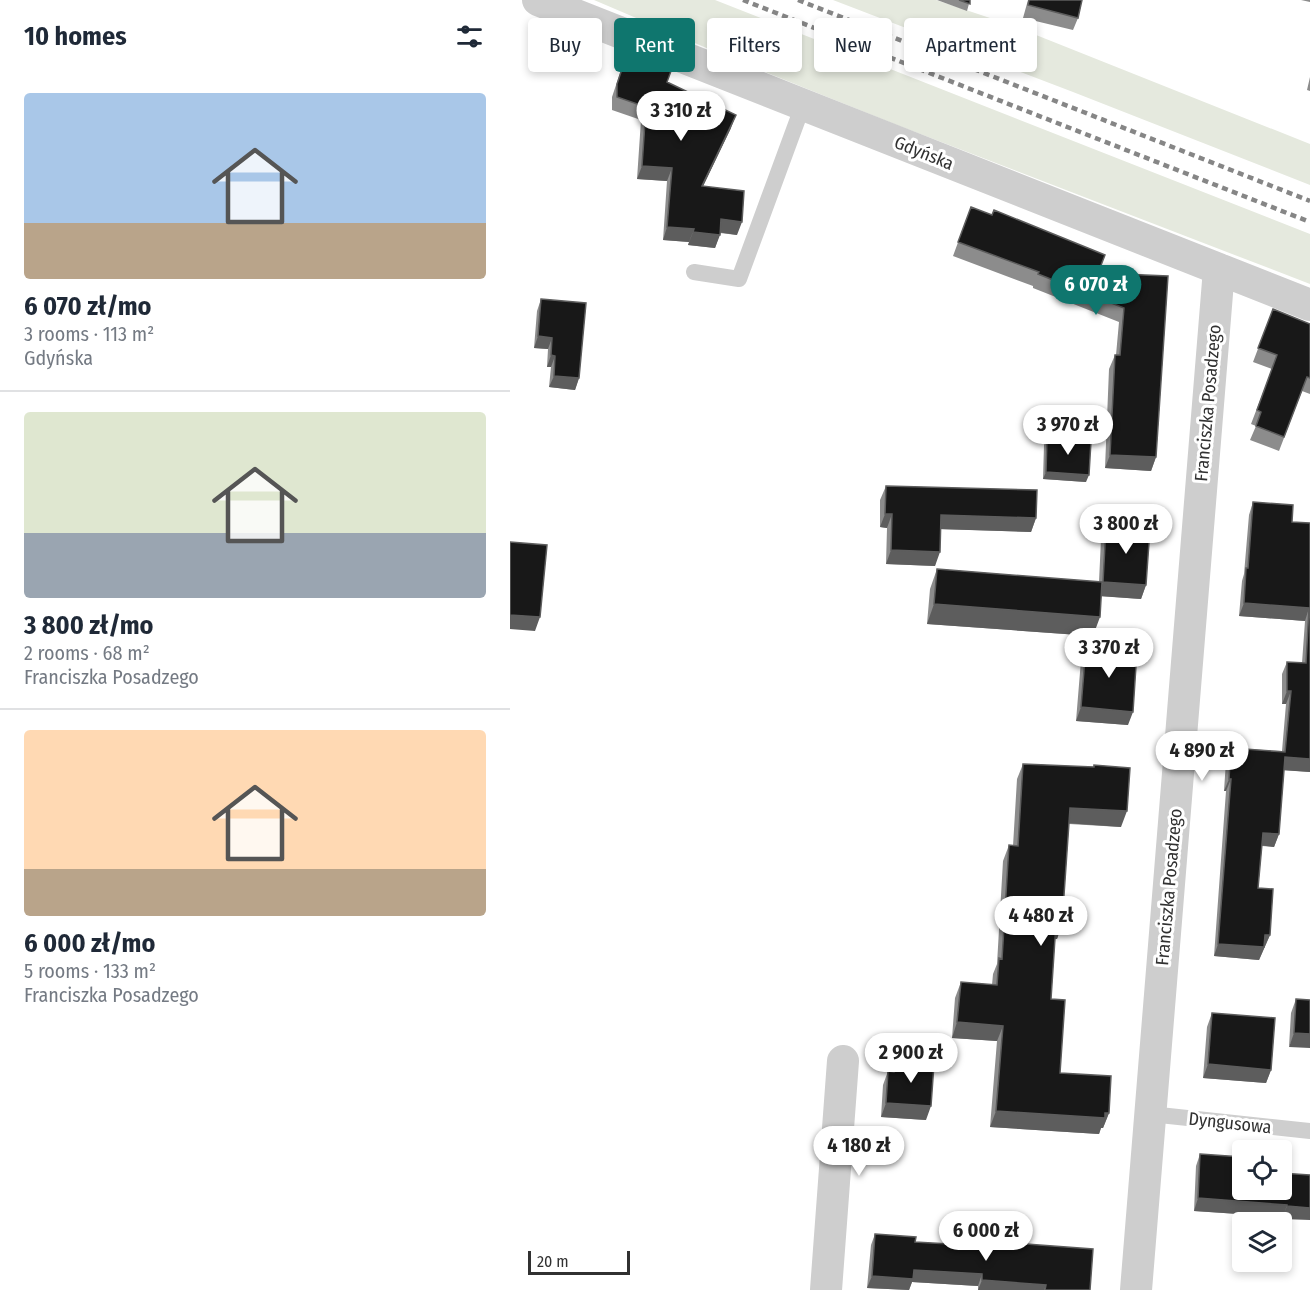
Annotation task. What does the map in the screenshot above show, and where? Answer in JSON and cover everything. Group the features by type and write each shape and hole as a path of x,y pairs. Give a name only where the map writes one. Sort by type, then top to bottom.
{"street":[{"name":"Gdyńska","path":"538,0 1310,304"},
{"name":"Franciszka Posadzego","path":"1136,1290 1219,269"},
{"path":"826,1290 843,1061"}],"lane":[{"path":"694,272 739,279 803,105"},
{"name":"Dyngusowa","path":"1150,1114 1310,1131"}],"shaded area":[{"path":"594,0 715,0 761,18 707,18 707,48 695,43 695,18 636,18"},
{"path":"833,0 936,0 990,18 904,18 904,27 892,23 892,18 880,18"},
{"path":"802,34 814,39 814,72 892,72 892,70 1310,234 1310,284 765,72 802,72"},
{"path":"1037,35 1310,144 1310,185 1021,72 1037,72"}],"building":[{"path":"1029,0 1082,0 1078,18 1028,5"},
{"path":"621,72 671,72 667,82 736,115 702,186 744,191 742,222 721,219 720,235 693,232 694,229 667,227 672,168 642,166 646,107 617,97 617,84"},
{"path":"971,207 992,215 994,210 1105,255 1098,273 1168,276 1156,457 1110,455 1115,355 1120,355 1124,308 1038,274 1039,272 958,242"},
{"path":"541,299 586,303 579,378 554,376 555,356 551,355 552,338 538,336"},
{"path":"1273,309 1310,324 1310,378 1307,377 1284,437 1256,426 1261,412 1257,410 1277,355 1258,348"},
{"path":"1047,438 1091,441 1089,475 1046,472"},
{"path":"886,486 1037,490 1036,518 941,515 940,552 891,550 892,514 885,514"},
{"path":"1253,502 1293,505 1292,522 1310,523 1310,759 1285,757 1279,834 1263,833 1258,888 1273,889 1270,935 1265,935 1264,947 1218,944 1231,779 1229,779 1231,748 1285,752 1291,691 1287,691 1287,662 1306,663 1309,608 1244,603"},
{"path":"1106,526 1150,528 1146,585 1103,582"},
{"path":"510,542 547,545 540,617 510,615"},
{"path":"937,569 1102,582 1100,617 934,604"},
{"path":"1086,646 1137,650 1133,712 1081,707"},
{"path":"1023,764 1130,768 1127,811 1070,808 1062,924 1056,923 1051,999 1065,1000 1060,1073 1111,1076 1109,1113 1105,1113 1105,1118 996,1111 1003,1026 957,1022 961,982 997,985 999,958 1002,959 1009,845 1018,846"},
{"path":"1296,999 1310,1000 1310,1034 1294,1033"},
{"path":"1212,1013 1275,1018 1271,1070 1208,1064"},
{"path":"895,1061 934,1064 931,1106 886,1103 888,1071 894,1072"},
{"path":"1200,1154 1232,1156 1232,1200 1292,1200 1292,1174 1310,1175 1310,1208 1198,1198"},
{"path":"875,1234 916,1237 915,1242 984,1246 985,1241 1093,1249 1090,1290 1045,1290 1046,1285 982,1280 982,1274 914,1270 913,1279 872,1276"}],"railway":[{"path":"743,0 1310,222"},
{"path":"798,0 1310,201"}]}
